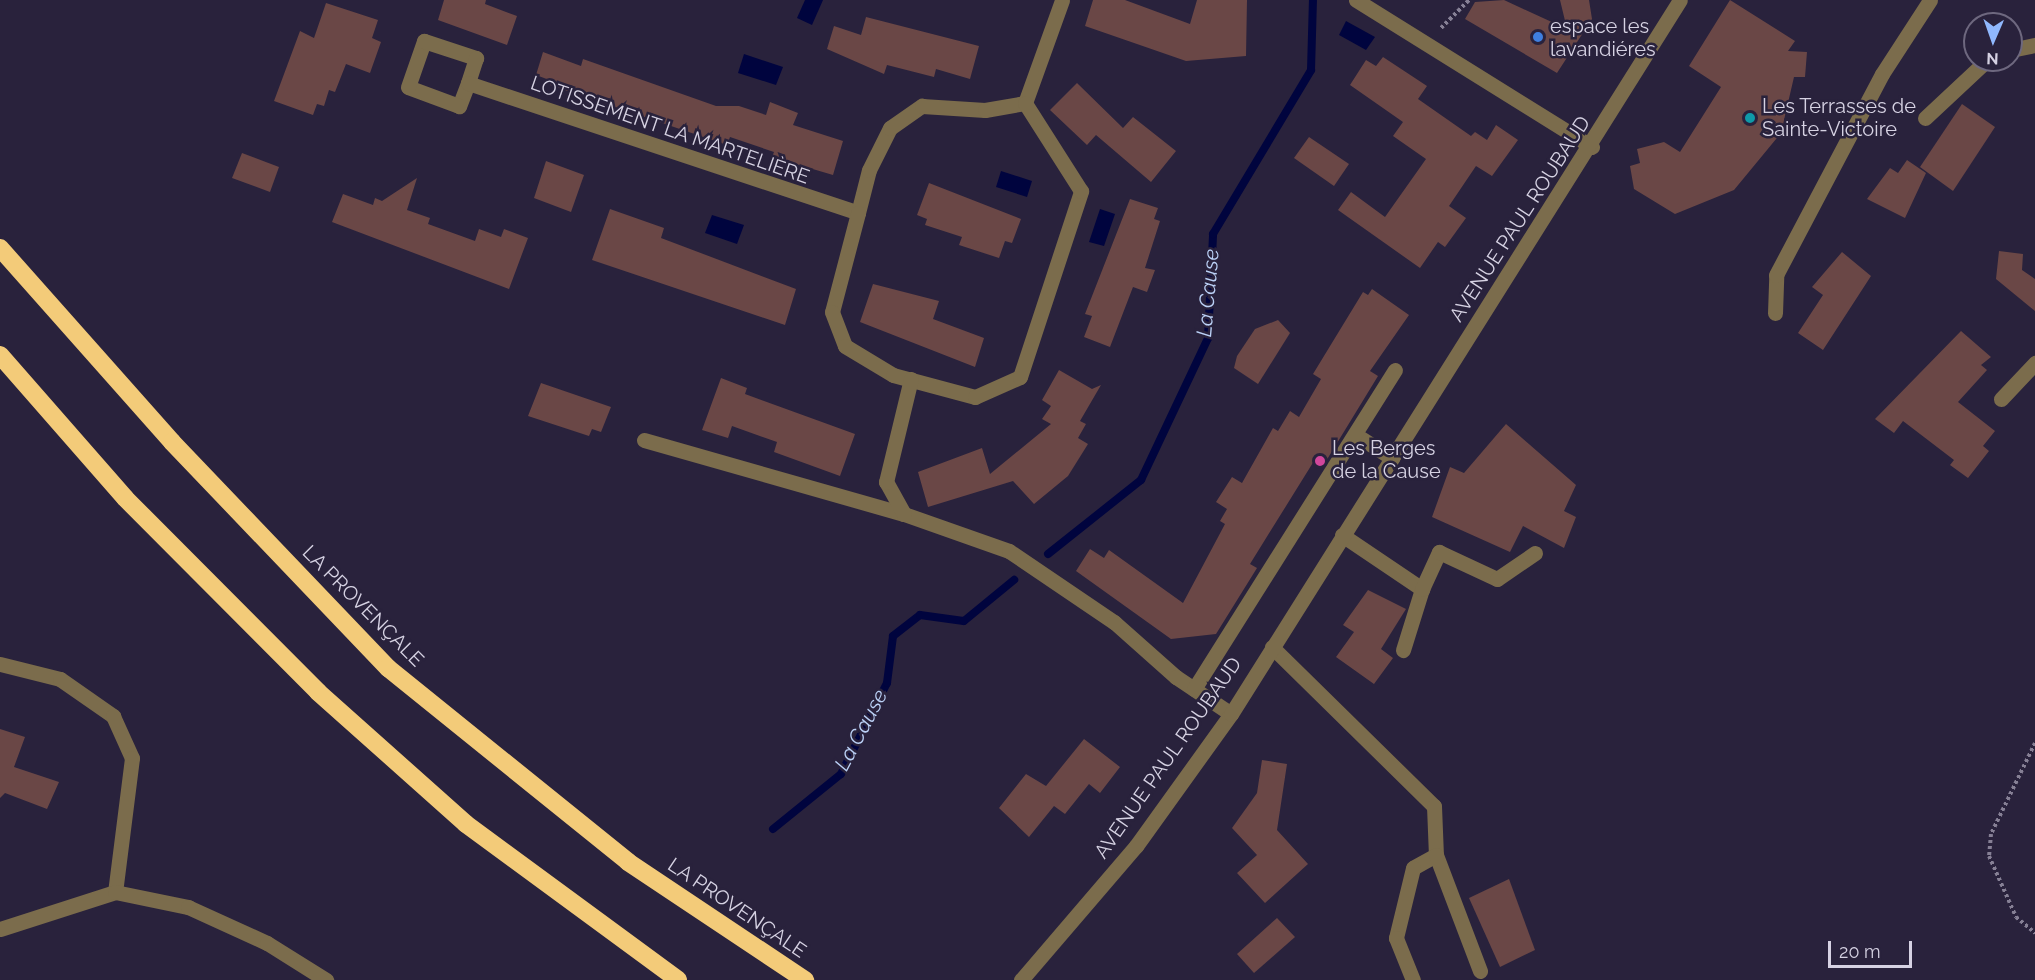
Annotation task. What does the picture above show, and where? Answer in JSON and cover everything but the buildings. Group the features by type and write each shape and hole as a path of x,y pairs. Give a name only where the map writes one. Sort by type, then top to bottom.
{"highway":[{"name":"LA PROVENÇALE","path":"0,248 172,442 388,668 628,862 805,980"},
{"path":"0,354 124,498 318,692 466,824 575,908 678,980"}],"street":[{"path":"1025,103 1050,39 1062,0"},
{"path":"1356,0 1592,147"},
{"name":"AVENUE PAUL ROUBAUD","path":"1021,980 1136,846 1231,714 1342,535 1592,147 1680,0"},
{"path":"1775,313 1776,275 1882,74 1930,0"},
{"path":"424,41 476,58 468,83 459,106 408,87 424,41"},
{"path":"1925,118 1974,72"},
{"name":"LOTISSEMENT LA MARTELIÈRE","path":"468,83 858,213"},
{"path":"1025,103 1081,191 1020,377 975,397 911,379 845,346 832,312 869,170 890,128 922,106 985,110 1025,103"},
{"path":"2001,399 2035,363"},
{"name":"AVENUE PAUL ROUBAUD","path":"1194,689 1395,370"},
{"path":"904,514 886,482 911,379"},
{"path":"1356,435 1392,458"},
{"path":"644,440 904,514 1009,551 1114,622 1194,689 1231,714"},
{"path":"1342,535 1422,589"},
{"path":"1403,650 1422,589 1439,552 1497,579 1535,553"},
{"path":"1272,647 1434,806 1436,855 1480,971"},
{"path":"0,664 60,679 113,716 132,758 115,892"},
{"path":"1413,980 1396,938 1402,899 1413,867 1436,855"},
{"path":"0,929 115,892 188,907 267,943 326,980"}],"path":[{"path":"1442,28 1469,0"},
{"path":"2035,743 1991,834 1989,856 2016,917 2035,933"}],"shaded area":[{"path":"805,0 823,0 812,25 797,18"},
{"path":"1346,21 1375,37 1366,50 1339,35"},
{"path":"744,54 783,67 776,85 738,73"},
{"path":"1001,171 1032,181 1027,197 996,187"},
{"path":"1100,209 1115,214 1104,246 1089,242"},
{"path":"712,215 744,225 737,244 705,233"}],"waterway":[{"name":"La Cause","path":"1048,554 1141,480 1208,338 1213,234 1311,70 1313,0"},
{"name":"La Cause","path":"773,829 841,774 887,683 893,636 920,615 964,621 1014,580"}],"place":[{"name":"espace les lavandiéres","path":"1538,37"},
{"name":"Les Terrasses de Sainte-Victoire","path":"1750,118"},
{"name":"Les Berges de la Cause","path":"1320,461"}]}
